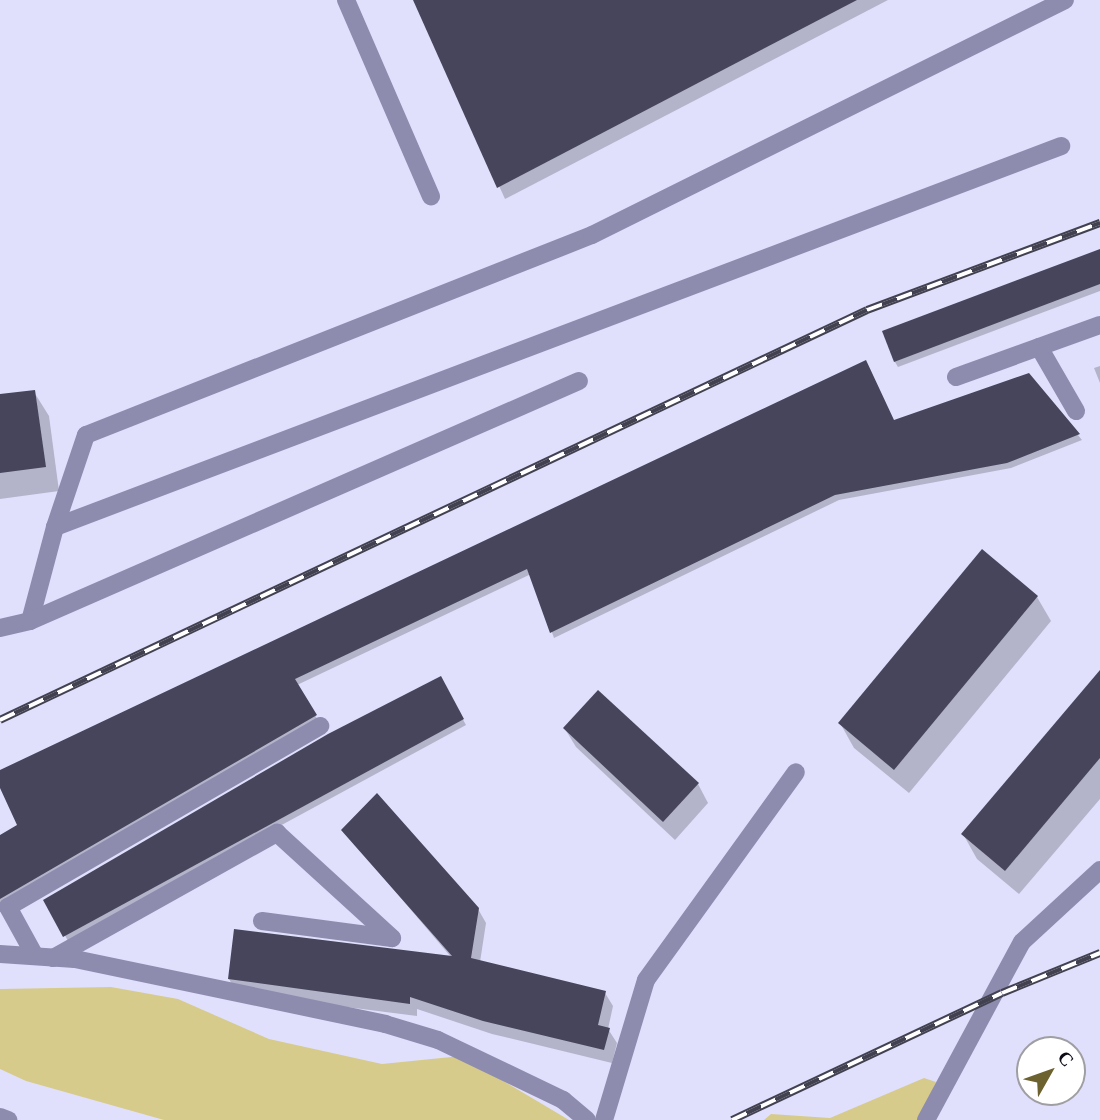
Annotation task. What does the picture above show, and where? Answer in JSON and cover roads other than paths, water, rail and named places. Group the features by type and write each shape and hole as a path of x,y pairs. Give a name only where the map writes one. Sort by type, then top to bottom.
{"street":[{"path":"346,0 431,196"},
{"path":"30,621 55,527 86,435 592,235 1065,0"},
{"path":"55,527 1061,146"},
{"path":"956,377 1100,325"},
{"path":"1039,347 1076,411"},
{"path":"0,628 30,621 579,381"},
{"path":"44,957 8,907 320,726"},
{"path":"604,1120 646,980 796,772"},
{"path":"44,957 277,833 392,939 262,921"},
{"path":"926,1120 1022,942 1100,870"},
{"path":"0,954 44,957 412,1032 563,1100 587,1120"},
{"path":"0,1117 8,1120"}],"railway":[{"path":"0,720 867,310 1100,223"},
{"path":"732,1120 1002,993 1100,953"}]}
